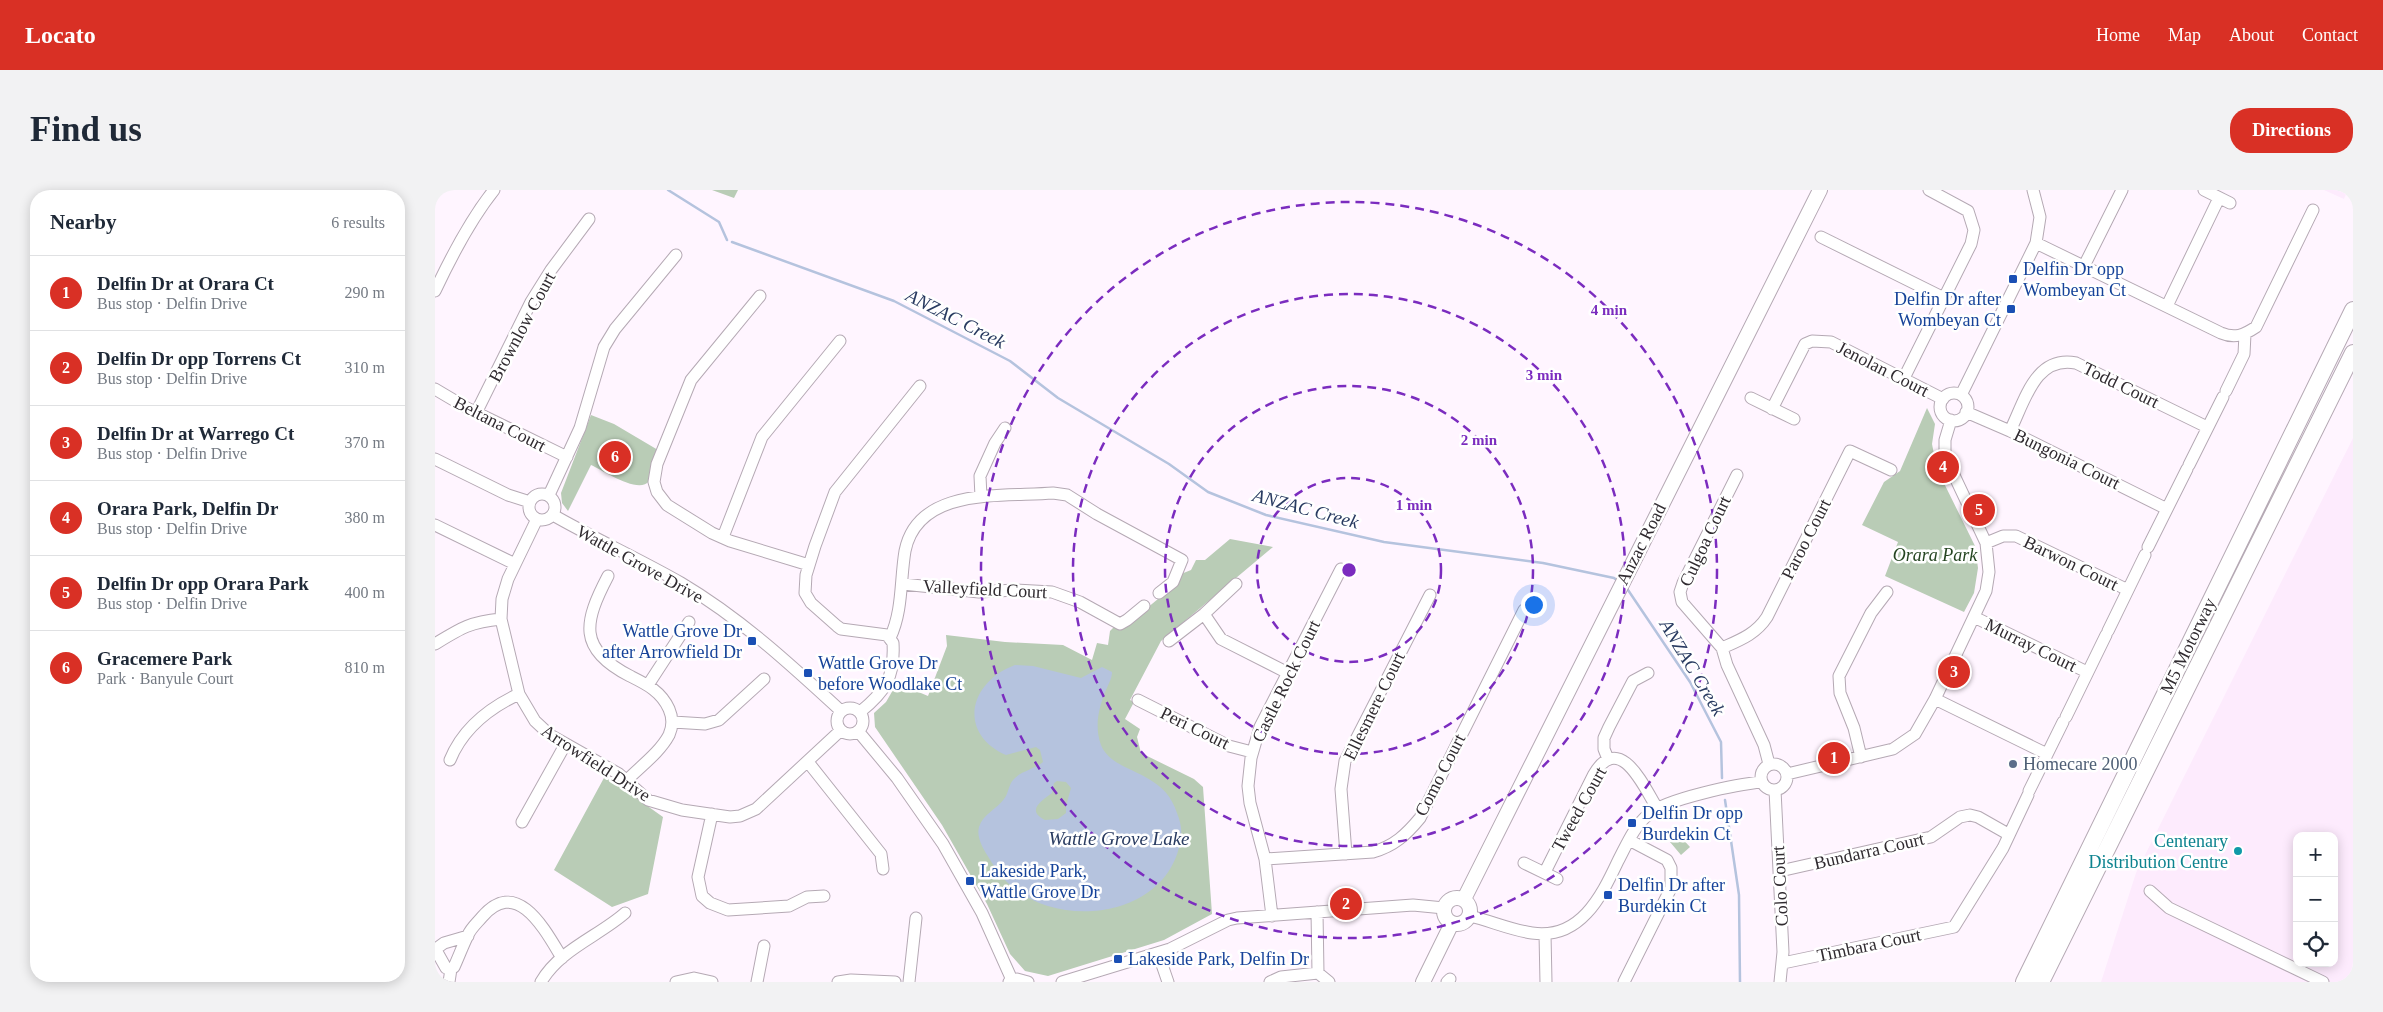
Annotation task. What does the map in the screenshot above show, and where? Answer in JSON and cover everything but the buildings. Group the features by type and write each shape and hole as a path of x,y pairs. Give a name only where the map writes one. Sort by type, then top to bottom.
{"highway":[{"path":"2299,420 2353,305"},
{"name":"M5 Motorway","path":"2022,982 2353,310"},
{"name":"M5 Motorway","path":"2041,982 2353,353"},
{"path":"2053,982 2190,698 2212,635"}],"main road":[{"name":"Anzac Road","path":"1464,899 1820,190"},
{"path":"1452,898 1464,899 1470,905 1470,916 1463,923 1452,923 1445,916 1444,908 1452,898"},
{"path":"1423,982 1452,923"}],"street":[{"path":"435,291 446,267 478,212 494,190"},
{"path":"1904,378 1971,244 1973,230 1968,211 1929,190"},
{"path":"1961,395 2036,243 2040,217 2033,190"},
{"path":"2084,266 2122,190"},
{"path":"2167,306 2225,201 2204,190"},
{"path":"2036,243 2229,336 2245,334 2257,327 2313,210"},
{"name":"Brownlow Court","path":"476,413 531,302 551,270 589,218"},
{"path":"1821,237 1944,298"},
{"path":"549,495 580,428 604,347 615,330 676,255"},
{"path":"760,296 691,380 654,473 657,492 667,505 723,537 809,565"},
{"path":"2167,509 2244,354 2245,334"},
{"path":"723,537 762,437 840,341"},
{"name":"Jenolan Court","path":"1772,408 1799,354 1805,344 1812,341 1831,342 1943,399"},
{"name":"Todd Court","path":"2010,431 2036,377 2050,364 2067,361 2076,363 2207,428"},
{"path":"890,638 887,635 841,628 817,609 805,593 809,565 835,492 920,386"},
{"name":"Beltana Court","path":"435,389 476,413 567,457"},
{"path":"1949,394 1961,395 1967,401 1966,412 1960,419 1951,420 1942,412 1943,399 1949,394"},
{"path":"1751,398 1793,419"},
{"name":"Bungonia Court","path":"1966,412 2010,431 2167,509"},
{"path":"1787,774 1893,749 1905,743 1915,734 1935,699 1975,617 1987,583 1988,558 1986,543 1945,456 1945,440 1951,420"},
{"path":"981,497 980,476 995,442 1005,428"},
{"name":"Paroo Court","path":"1722,648 1750,635 1760,627 1850,451 1891,470"},
{"path":"435,459 508,495 530,502"},
{"name":"Culgoa Court","path":"1737,475 1683,583 1681,592 1682,602 1722,648 1727,665 1764,745 1769,764"},
{"path":"860,712 877,698 888,684 893,650 890,638 897,623 907,545 919,524 928,514 946,504 981,497 1053,493 1067,495 1097,514 1182,560 1173,582 1159,593"},
{"path":"538,494 549,495 555,504 553,515 544,520 537,519 530,512 530,502 538,494"},
{"name":"Barwon Court","path":"2107,633 2167,509"},
{"name":"Wattle Grove Drive","path":"553,515 681,583 721,609 760,638 841,711"},
{"name":"Arrowfield Drive","path":"537,519 515,564 502,599 501,619 519,694 541,728 565,745 627,780 649,800 682,810 730,818 749,813 809,762 840,731"},
{"path":"435,525 515,564"},
{"name":"Barwon Court","path":"1986,543 2003,536 2016,536 2127,590"},
{"name":"Castle Rock Court","path":"1272,916 1265,859 1257,834 1248,786 1252,752 1261,728 1341,569"},
{"path":"608,576 591,612 589,626 592,640 598,653 609,664 648,685 664,700 673,722 663,744 627,780"},
{"name":"Valleyfield Court","path":"903,584 979,592 1015,590 1052,592 1075,600 1120,624 1144,606"},
{"path":"1169,641 1204,614 1236,584"},
{"path":"1861,757 1854,728 1840,693 1839,676 1871,613 1887,592"},
{"name":"Ellesmere Court","path":"1346,854 1341,788 1345,761 1430,595"},
{"name":"Como Court","path":"1265,859 1373,852 1388,848 1399,840 1420,818 1524,610"},
{"path":"1204,614 1221,639 1288,673"},
{"name":"Murray Court","path":"1975,617 2087,672"},
{"path":"435,644 464,626 476,621 501,619"},
{"path":"648,685 689,622"},
{"name":"Murray Court","path":"2047,754 2107,633"},
{"path":"1608,759 1604,749 1604,738 1609,727 1633,681 1648,673"},
{"path":"673,722 705,724 719,720 764,679"},
{"path":"450,760 453,752 478,719 495,705 519,694"},
{"path":"1935,699 2047,754 2009,834"},
{"name":"Peri Court","path":"1138,700 1229,746 1252,752"},
{"path":"853,708 860,712 863,722 858,731 851,734 840,731 836,721 841,711 853,708"},
{"path":"858,731 921,810 947,851 982,913 1011,981 1022,979 1028,982"},
{"path":"522,822 565,745"},
{"name":"Tweed Court","path":"1545,872 1594,774 1600,765 1608,759 1617,758 1633,769 1657,808"},
{"path":"809,762 881,854 883,869"},
{"path":"1769,764 1781,765 1787,774 1785,785 1775,790 1767,788 1762,782 1761,774 1769,764"},
{"path":"1470,916 1527,932 1545,934 1572,926 1599,901 1629,840 1640,823 1657,808 1681,800 1762,782"},
{"name":"Colo Court","path":"1775,790 1783,963 1780,982"},
{"path":"712,814 698,877 702,896 710,903 729,910 789,906 807,898 824,896"},
{"name":"Bundarra Court","path":"1780,871 1931,837 1960,817 1970,815 1978,817 2009,834"},
{"name":"Timbara Court","path":"1783,963 1954,928 2003,848 2009,834"},
{"path":"1624,982 1671,888 1672,878 1667,860 1629,840"},
{"name":"Tweed Court","path":"1524,863 1557,879"},
{"path":"2150,891 2169,908 2323,982"},
{"path":"449,982 451,969 468,936 492,906 501,902 511,903 527,910 537,920 562,958"},
{"path":"1062,982 1158,953 1228,920 1413,905 1444,908"},
{"path":"1317,912 1319,974"},
{"path":"541,982 562,958 611,925 625,913"},
{"path":"916,918 909,982 922,980"},
{"path":"1545,934 1546,982"},
{"path":"451,969 445,967 436,949 444,942 468,936"},
{"path":"757,982 764,946"},
{"path":"1158,953 1167,982"},
{"path":"1271,982 1281,977 1319,974 1329,982"},
{"path":"676,982 693,978 713,982"},
{"path":"838,982 851,980 895,982"}],"shaded area":[{"path":"2324,190 2348,190 2344,199"},
{"path":"2353,438 2353,982 2101,982 2136,873"}],"green space":[{"path":"712,190 738,190 734,198"},
{"name":"Orara Park","path":"1927,408 1935,424 1932,444 1937,469 1975,546 1978,568 1974,593 1964,612 1885,576 1898,542 1862,525 1884,482 1900,471"},
{"path":"591,415 614,424 658,450 655,466 649,481 644,485 637,485 620,480 591,465 568,511 562,503 561,493"},
{"path":"1230,539 1273,547 1161,641 1130,700 1134,702 1125,719 1140,729 1137,737 1141,753 1194,779 1203,787 1212,914 1164,940 1048,976 1025,971 1010,954 987,904 942,825 875,727 874,713 886,702 897,683 928,696 947,646 946,635 1005,642 1063,645 1092,660 1097,643 1108,645 1110,631 1114,627 1135,618 1164,594 1181,574 1191,570 1196,560 1205,560"},
{"path":"605,776 663,817 648,894 612,907 554,870"},
{"path":"1679,835 1690,847 1681,855 1670,842"}],"water":[{"name":"Wattle Grove Lake","path":"1015,665 1033,666 1081,678 1102,667 1112,672 1098,717 1101,745 1107,755 1116,762 1161,788 1170,798 1181,827 1181,836 1174,862 1159,883 1140,898 1116,907 1090,911 1063,910 1038,903 1016,890 1004,880 983,848 978,831 981,822 1004,799 1014,779 1043,762 1040,750 1036,747 1006,755 990,746 980,734 975,721 975,708 979,695 987,683 999,673","holes":["1057,781 1066,782 1071,788 1066,813 1058,819 1045,820 1036,813 1038,805 1052,793 1054,783"]}],"waterway":[{"name":"ANZAC Creek","path":"668,190 719,222 727,240"},
{"name":"ANZAC Creek","path":"732,242 894,301 1010,361 1058,398 1169,464 1208,492 1266,515 1384,542 1543,563 1614,578 1618,581"},
{"name":"ANZAC Creek","path":"1626,587 1690,682 1721,742 1722,778"},
{"name":"ANZAC Creek","path":"1725,800 1739,895 1740,982"}],"place":[{"name":"Delfin Dr opp Wombeyan Ct","path":"2013,279"},
{"name":"Delfin Dr after Wombeyan Ct","path":"2011,309"},
{"name":"Gracemere Park","path":"615,457"},
{"name":"Orara Park, Delfin Dr","path":"1943,467"},
{"name":"Delfin Dr opp Orara Park","path":"1979,510"},
{"name":"Wattle Grove Dr after Arrowfield Dr","path":"752,641"},
{"name":"Delfin Dr at Warrego Ct","path":"1954,672"},
{"name":"Wattle Grove Dr before Woodlake Ct","path":"808,673"},
{"name":"Delfin Dr at Orara Ct","path":"1834,758"},
{"name":"Homecare 2000","path":"2013,764"},
{"name":"Delfin Dr opp Burdekin Ct","path":"1632,823"},
{"name":"Centenary Distribution Centre","path":"2238,851"},
{"name":"Lakeside Park, Wattle Grove Dr","path":"970,881"},
{"name":"Delfin Dr after Burdekin Ct","path":"1608,895"},
{"name":"Delfin Dr opp Torrens Ct","path":"1346,904"},
{"name":"Lakeside Park, Delfin Dr","path":"1118,959"}]}
